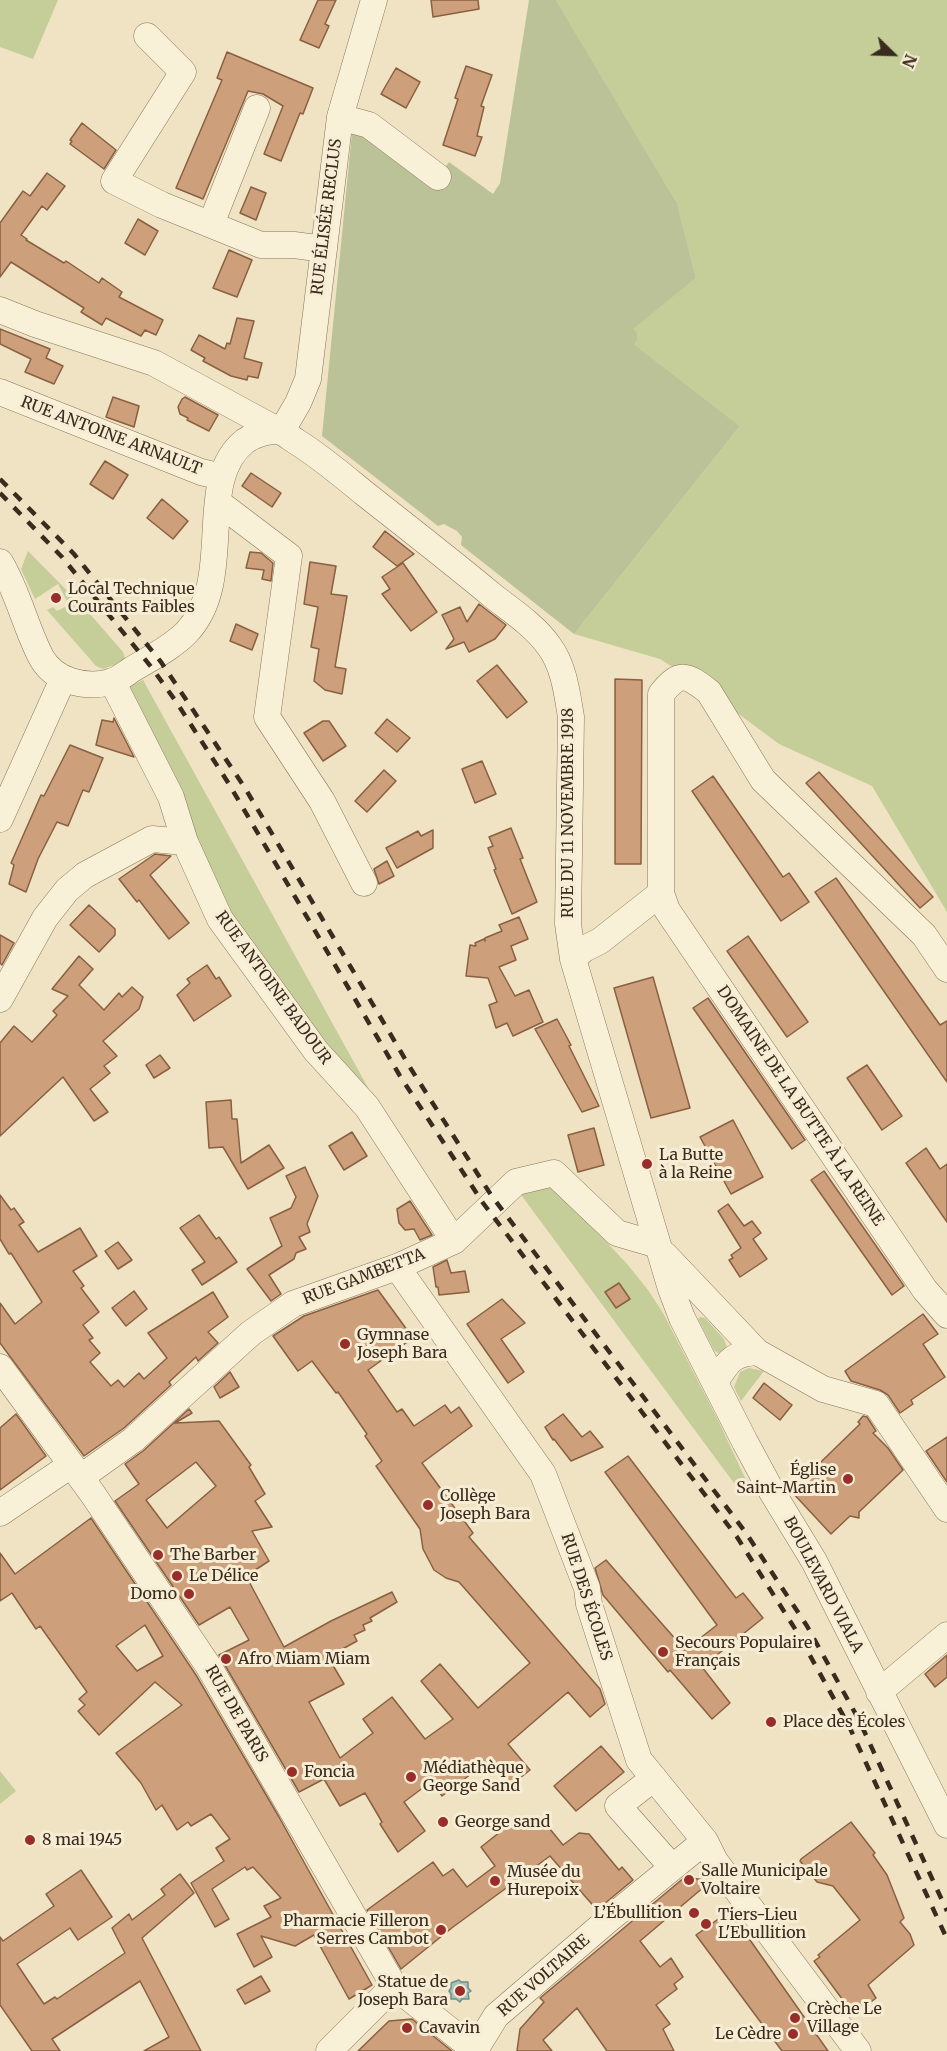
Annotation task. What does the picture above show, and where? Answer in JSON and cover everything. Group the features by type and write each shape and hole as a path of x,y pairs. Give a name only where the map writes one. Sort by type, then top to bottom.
{"street":[{"name":"RUE ÉLISÉE RECLUS","path":"281,432 298,403 308,379 339,117 374,0"},
{"path":"147,36 183,72 114,182 162,205 261,245 294,245 324,249"},
{"path":"211,224 257,108"},
{"path":"339,117 369,125 438,177"},
{"name":"RUE DU 11 NOVEMBRE 1918","path":"0,310 35,324 154,363 281,432 310,450 526,623 548,645 557,658 566,686 571,717 568,924 573,959 658,1245"},
{"name":"RUE ANTOINE ARNAULT","path":"0,392 201,472 222,477"},
{"path":"0,562 9,577 41,658 52,670 63,679 81,684 112,681 171,644 186,633 196,620 209,592 213,575 222,477 231,456 246,441 266,432 281,432"},
{"path":"219,503 289,556 267,717 322,801 364,883"},
{"name":"DOMAINE DE LA BUTTE À LA REINE","path":"947,969 924,935 763,780 709,692 684,677 673,680 661,694 661,893 668,910 925,1290 947,1315"},
{"path":"0,819 63,679"},
{"name":"RUE ANTOINE BADOUR","path":"112,681 171,797 185,842 220,919 315,1051 367,1107 454,1241"},
{"path":"0,999 45,918 67,890 85,875 152,839 185,842"},
{"path":"573,959 584,949 600,941 661,893"},
{"name":"RUE GAMBETTA","path":"0,1513 132,1440 251,1333 281,1312 293,1305 397,1267 454,1241 516,1182 554,1173 617,1233 658,1245"},
{"path":"658,1245 674,1267 757,1352 824,1389 876,1404 947,1509"},
{"name":"BOULEVARD VIALA","path":"658,1245 682,1318 772,1492 814,1562 947,1825"},
{"name":"RUE DES ÉCOLES","path":"397,1267 543,1474 587,1588 589,1604 639,1760 705,1840 715,1861 858,2051"},
{"path":"715,1382 727,1363 740,1353 757,1352"},
{"name":"RUE DE PARIS","path":"0,1367 76,1471 209,1667 393,1986 476,2050"},
{"path":"879,1692 947,1635"},
{"path":"654,1778 618,1806 672,1867"},
{"name":"RUE VOLTAIRE","path":"476,2050 496,2016 705,1840"},
{"path":"329,2051 393,1986"}],"green space":[{"path":"0,0 58,0 33,59 0,47"},
{"path":"529,0 556,0 677,203 696,278 633,329 637,333 637,340 634,344 740,426 574,634 461,545 462,537 457,531 444,524 438,526 322,436 352,133 377,136 434,182 449,162 493,194 500,183"},
{"path":"556,0 947,0 947,912 872,786 779,744 697,683 660,659 574,634 740,426 634,344 632,329 696,278 677,203"},
{"path":"28,551 90,614 123,652 126,661 103,669 96,666 47,610 53,607 57,611 69,605 58,584 35,599 21,569"},
{"path":"143,680 372,1095 369,1103 224,914 125,688"},
{"path":"553,1185 628,1265 663,1313 746,1480 739,1490 516,1188"},
{"path":"705,1318 724,1339 727,1348 723,1352 718,1353 714,1350 698,1319"},
{"path":"749,1368 764,1371 741,1401 734,1387 740,1372"},
{"path":"0,1771 16,1791 0,1804"}],"water":[{"path":"459,1980 468,1982 468,1988 471,1991 468,1993 469,1999 462,1999 460,2002 451,1999 449,1991 451,1983"}],"building":[{"path":"318,0 336,0 325,24 329,26 319,48 300,40"},
{"path":"431,0 478,0 479,9 433,17"},
{"path":"227,52 313,88 303,114 300,113 281,161 264,154 283,106 263,94 248,91 203,199 176,188 222,80 217,78"},
{"path":"466,66 492,75 481,106 484,107 477,136 482,137 475,156 443,145"},
{"path":"396,68 420,82 406,108 381,94"},
{"path":"82,123 116,150 104,169 70,144 72,141 70,140"},
{"path":"47,173 65,186 47,210 42,206 21,235 99,283 102,278 122,292 119,297 163,320 156,335 145,330 141,336 106,318 102,325 81,312 84,308 11,262 0,277 0,223 23,191 30,196"},
{"path":"251,187 266,193 256,220 240,213"},
{"path":"138,219 158,231 145,255 125,243"},
{"path":"229,250 252,260 237,297 213,288"},
{"path":"237,318 254,321 244,358 262,363 258,378 248,376 247,380 231,376 203,361 205,358 191,350 199,335 225,349 227,343 230,344"},
{"path":"0,329 50,349 46,358 63,366 54,384 25,372 31,359 0,344"},
{"path":"113,397 139,406 134,427 106,417"},
{"path":"185,397 218,415 209,431 180,414 178,407"},
{"path":"105,461 128,475 113,499 90,484"},
{"path":"251,473 281,493 272,507 242,486"},
{"path":"162,499 188,521 173,539 147,518"},
{"path":"385,531 414,554 397,566 373,547"},
{"path":"250,552 261,553 273,563 271,581 262,579 264,570 246,568"},
{"path":"310,562 336,566 331,594 347,596 335,667 346,669 342,694 325,690 314,681 319,649 311,647 318,607 304,604"},
{"path":"403,563 437,612 411,631 382,594 390,589 382,577"},
{"path":"479,604 506,625 495,639 469,652 464,642 446,649 454,639 442,615 460,607 467,622"},
{"path":"236,624 258,634 252,650 230,641"},
{"path":"497,665 527,702 507,718 477,681"},
{"path":"615,679 642,680 641,864 615,864"},
{"path":"114,718 134,757 96,745 102,720 113,722"},
{"path":"387,719 410,738 397,752 375,733"},
{"path":"323,721 329,721 346,746 323,761 304,733"},
{"path":"70,745 103,758 89,792 83,790 68,826 57,822 38,859 26,892 9,884 14,865 11,863 41,795 44,796"},
{"path":"482,761 496,794 475,803 462,769"},
{"path":"384,770 396,781 367,812 355,801"},
{"path":"819,772 933,897 920,908 806,783"},
{"path":"713,776 783,877 789,873 809,902 781,921 692,791"},
{"path":"511,828 537,902 512,914 494,870 496,869 488,848 493,846 489,837"},
{"path":"433,830 433,848 397,868 386,848 418,831 421,836"},
{"path":"155,854 171,856 150,875 189,923 169,939 139,900 137,902 119,879"},
{"path":"387,861 394,876 379,884 374,869"},
{"path":"836,878 940,1025 947,1021 947,1082 815,892"},
{"path":"89,905 115,929 115,935 99,952 70,925"},
{"path":"519,917 528,939 511,946 516,960 499,967 515,996 529,990 543,1022 513,1036 507,1023 496,1028 489,1005 497,1002 488,978 466,976 470,945 476,946 475,943 484,939 485,941 485,938 502,931 499,925"},
{"path":"0,935 14,943 2,965 0,963"},
{"path":"748,936 808,1022 787,1037 727,951"},
{"path":"79,956 93,969 79,985 104,1010 119,993 122,997 132,987 143,997 139,1009 103,1041 117,1056 104,1066 110,1073 90,1089 108,1112 94,1121 63,1077 0,1136 0,1043 14,1026 32,1042 57,1015 53,1011 68,996 52,989"},
{"path":"207,965 216,979 219,977 231,996 194,1021 177,995 190,983 187,979"},
{"path":"653,977 690,1108 651,1118 614,988"},
{"path":"708,998 805,1140 792,1149 693,1008"},
{"path":"557,1019 599,1106 582,1112 535,1029"},
{"path":"160,1055 170,1068 154,1078 146,1065"},
{"path":"867,1065 902,1116 882,1130 847,1078"},
{"path":"231,1100 232,1119 237,1119 241,1163 269,1145 284,1168 248,1189 223,1147 209,1148 206,1102"},
{"path":"733,1120 763,1177 731,1194 700,1137"},
{"path":"594,1128 604,1165 578,1172 568,1135"},
{"path":"352,1132 367,1156 344,1170 329,1146"},
{"path":"926,1148 940,1169 947,1164 947,1222 906,1163"},
{"path":"305,1167 318,1196 307,1224 310,1232 299,1237 306,1249 296,1253 294,1259 269,1275 281,1294 271,1301 247,1269 282,1246 270,1218 291,1208 296,1197 286,1176"},
{"path":"824,1171 904,1286 892,1295 811,1180"},
{"path":"0,1195 11,1210 14,1208 24,1222 19,1225 38,1252 80,1228 97,1256 73,1271 84,1286 81,1288 99,1312 83,1325 93,1338 89,1340 100,1353 90,1362 111,1386 118,1380 124,1387 139,1373 144,1379 167,1358 148,1333 213,1292 228,1317 208,1332 218,1343 198,1361 196,1357 169,1382 171,1385 124,1428 84,1456 0,1343 0,1303 15,1324 42,1302 0,1239"},
{"path":"410,1201 432,1235 420,1240 414,1229 405,1230 399,1223 397,1209"},
{"path":"728,1204 744,1226 752,1221 761,1233 753,1239 767,1259 740,1277 729,1260 733,1258 731,1255 741,1248 718,1211"},
{"path":"199,1215 216,1239 219,1237 237,1262 202,1285 192,1270 205,1262 180,1228"},
{"path":"118,1242 132,1260 118,1269 105,1251"},
{"path":"447,1260 451,1273 465,1271 469,1292 439,1295 433,1267"},
{"path":"619,1283 630,1299 616,1308 605,1292"},
{"path":"378,1290 413,1338 368,1370 397,1412 402,1409 414,1426 445,1405 451,1413 459,1407 472,1426 422,1463 473,1533 469,1537 600,1689 605,1704 590,1717 568,1692 508,1744 530,1770 510,1786 488,1761 442,1796 432,1781 404,1802 425,1831 398,1852 380,1824 382,1822 365,1793 340,1806 324,1779 299,1792 219,1655 249,1640 230,1607 199,1625 115,1501 139,1484 125,1464 143,1451 189,1409 192,1413 175,1423 219,1421 251,1465 249,1467 265,1494 255,1501 272,1527 252,1531 269,1561 246,1576 284,1647 331,1621 392,1592 397,1602 370,1618 372,1621 363,1625 365,1630 354,1635 357,1641 328,1657 344,1684 309,1702 340,1758 373,1733 363,1719 392,1697 425,1739 453,1719 421,1681 440,1664 478,1708 530,1663 459,1582 446,1578 434,1570 423,1549 420,1529 376,1466 382,1461 365,1436 367,1434 338,1392 336,1393 312,1361 298,1371 273,1336 304,1316","holes":["196,1462 216,1486 167,1528 146,1500"]},
{"path":"134,1291 147,1309 126,1326 112,1308"},
{"path":"502,1299 525,1323 501,1339 524,1372 508,1383 467,1324"},
{"path":"923,1314 938,1334 923,1344 945,1377 911,1400 913,1404 900,1413 888,1395 880,1390 851,1381 845,1371"},
{"path":"230,1372 239,1387 220,1398 214,1387"},
{"path":"764,1383 792,1405 780,1420 753,1398"},
{"path":"16,1414 46,1456 0,1490 0,1428"},
{"path":"563,1414 582,1437 590,1431 603,1447 571,1461 545,1427"},
{"name":"Église Saint-Martin","path":"863,1416 867,1417 876,1431 873,1433 888,1448 903,1470 859,1512 859,1518 850,1516 831,1534 791,1491 860,1424 858,1422"},
{"path":"947,1437 947,1482 926,1451"},
{"path":"628,1456 736,1598 743,1593 763,1618 702,1667 730,1703 712,1719 670,1670 668,1672 603,1595 595,1568 606,1560 685,1650 717,1625 605,1472"},
{"path":"91,1518 196,1675 279,1817 372,1985 349,1999 314,1935 295,1946 261,1936 272,1957 254,1967 237,1934 271,1917 264,1906 281,1898 253,1867 247,1870 245,1867 212,1889 229,1919 215,1927 191,1883 224,1861 216,1848 230,1839 211,1814 191,1826 188,1822 177,1830 162,1805 156,1810 141,1783 116,1753 182,1705 155,1682 99,1735 78,1711 85,1705 79,1699 87,1692 40,1626 36,1629 12,1593 0,1601 0,1553 15,1574","holes":["145,1625 163,1656 137,1671 116,1646"]},
{"path":"947,1655 947,1677 935,1687 925,1674"},
{"path":"601,1746 624,1772 576,1811 554,1786"},
{"path":"519,1817 528,1829 541,1818 563,1845 579,1833 589,1834 619,1870 622,1867 633,1880 597,1910 550,1856 453,1927 401,1969 367,1910 433,1862 443,1876 453,1869 467,1887 495,1866 481,1847"},
{"path":"851,1822 875,1853 873,1855 887,1875 904,1918 900,1922 910,1934 914,1945 868,1985 876,1998 854,2015 814,1961 820,1957 818,1955 860,1920 833,1886 817,1882 800,1861"},
{"path":"81,1870 112,1917 78,1940 70,1928 17,1964 44,2004 55,1997 57,1999 125,1953 112,1928 129,1914 132,1920 165,1895 161,1889 180,1874 194,1893 142,1938 201,2051 144,2051 169,2037 140,1981 52,2039 60,2051 32,2051 0,2005 0,1937 3,1941 54,1906 46,1894"},
{"path":"685,1877 711,1881 640,1941 660,1967 671,1958 683,1977 674,1984 677,1989 656,2005 670,2024 663,2029 674,2051 607,2051 577,2008 543,2040 552,2051 517,2051 520,2029 544,2002 540,1998"},
{"path":"728,1912 828,2051 782,2051 696,1935"},
{"path":"261,1976 270,1991 245,2004 237,1990"},
{"path":"412,2019 452,2051 358,2051 389,2021"}],"railway":[{"path":"0,479 74,554 161,662 245,788 411,1069 491,1195 746,1533 807,1626 859,1720 947,1911"},
{"path":"0,493 62,557 152,668 177,703 229,784 400,1076 483,1203 737,1537 797,1632 849,1726 947,1939"}],"place":[{"name":"Local Technique Courants Faibles","path":"56,598"},
{"name":"La Butte à la Reine","path":"647,1164"},
{"name":"Gymnase Joseph Bara","path":"345,1344"},
{"name":"Église Saint-Martin","path":"848,1479"},
{"name":"Collège Joseph Bara","path":"428,1505"},
{"name":"The Barber","path":"158,1555"},
{"name":"Le Délice","path":"177,1576"},
{"name":"Domo","path":"189,1594"},
{"name":"Secours Populaire Français","path":"663,1652"},
{"name":"Afro Miam Miam","path":"226,1659"},
{"name":"Place des Écoles","path":"771,1722"},
{"name":"Foncia","path":"292,1772"},
{"name":"Médiathèque George Sand","path":"411,1777"},
{"name":"George sand","path":"443,1822"},
{"name":"8 mai 1945","path":"30,1840"},
{"name":"Salle Municipale Voltaire","path":"689,1880"},
{"name":"Musée du Hurepoix","path":"495,1881"},
{"name":"L’Ébullition","path":"694,1913"},
{"name":"Tiers-Lieu L'Ebullition","path":"706,1924"},
{"name":"Pharmacie Filleron Serres Cambot","path":"441,1930"},
{"name":"Statue de Joseph Bara","path":"460,1991"},
{"name":"Crèche Le Village","path":"795,2018"},
{"name":"Cavavin","path":"407,2028"},
{"name":"Le Cèdre","path":"793,2034"}]}
